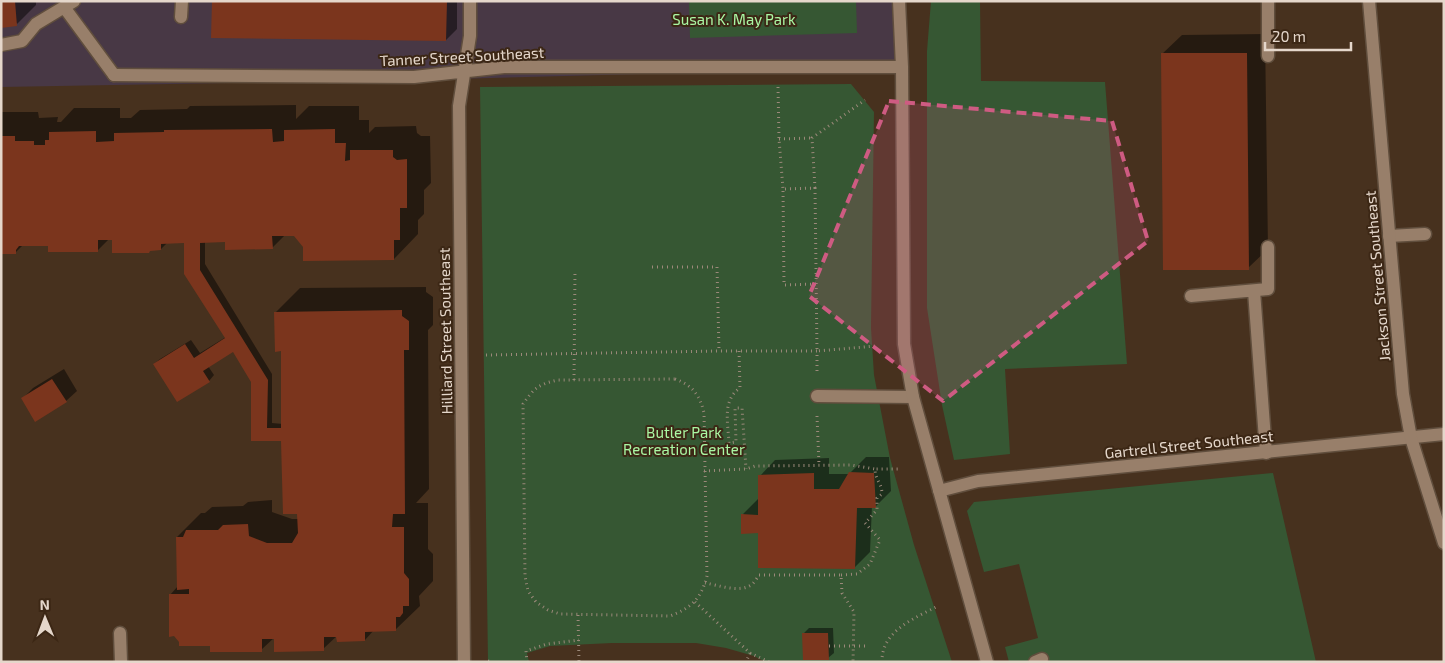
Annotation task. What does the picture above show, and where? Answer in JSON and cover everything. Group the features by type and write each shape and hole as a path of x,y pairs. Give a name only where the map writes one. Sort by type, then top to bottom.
{"street":[{"path":"181,17 182,1"},
{"name":"Hilliard Street Southeast","path":"464,662 459,106 470,36 470,1"},
{"path":"900,1 904,344 914,397 987,662"},
{"path":"1268,1 1268,56"},
{"name":"Jackson Street Southeast","path":"1369,1 1403,394 1411,438 1444,543"},
{"path":"1,45 22,40 36,24 69,4"},
{"name":"Tanner Street Southeast","path":"69,4 114,76 414,78 504,67 902,66"},
{"path":"1389,236 1425,234"},
{"path":"1191,296 1268,289 1268,247"},
{"path":"1254,291 1266,453"},
{"path":"817,396 914,397"},
{"name":"Gartrell Street Southeast","path":"939,491 978,481 1444,434"},
{"path":"120,633 121,662"}],"path":[{"path":"778,85 779,139 783,188 784,285 816,284"},
{"path":"779,139 812,138 865,100"},
{"path":"812,138 818,465"},
{"path":"783,188 814,188"},
{"path":"652,267 717,267 719,350"},
{"path":"574,380 575,270"},
{"path":"486,355 719,350 817,351 876,346"},
{"path":"739,351 740,388 733,393 728,402 729,443 736,442 735,408 742,408 746,470"},
{"path":"675,379 686,383 696,392 703,408 704,471 707,576 704,588 695,602 683,611 670,616 560,614 548,610 536,602 528,591 525,576 523,404 532,391 542,384 558,380 675,379"},
{"path":"704,471 746,470 755,466 818,465 851,465 875,469 900,469"},
{"path":"705,583 744,588 752,585 759,575 857,574 870,564 880,540 865,523 877,510 877,498 882,494 882,487 875,478 875,469"},
{"path":"841,575 842,594 854,612 853,662"},
{"path":"695,602 750,653 769,662"},
{"path":"882,662 886,643 895,632 910,621 938,606"},
{"path":"578,615 579,662"},
{"path":"527,662 526,652 547,644 579,640"},
{"path":"828,646 866,646"},
{"path":"746,662 750,653"},
{"path":"488,661 492,662"}],"highlighted area":[{"path":"889,101 1112,121 1148,241 943,401 809,296"}],"shaded area":[{"path":"1,1 899,1 902,67 453,79 1,87"}],"green space":[{"name":"Susan K. May Park","path":"689,1 856,1 857,33 690,38"},
{"path":"931,1 980,1 981,81 1105,82 1127,364 1005,369 1010,454 954,460 942,405 927,308 927,51"},
{"name":"Butler Park Recreation Center","path":"851,84 874,112 871,328 874,375 890,458 914,545 952,662 766,662 754,656 726,648 696,643 612,643 550,646 527,653 529,662 488,662 480,87"},
{"path":"1273,473 1316,662 1009,662 1005,647 1038,638 1019,564 984,572 967,511 974,502"}],"building":[{"path":"1,1 15,1 17,26 1,28"},
{"path":"212,1 447,1 446,41 211,38"},
{"path":"1161,53 1247,53 1249,270 1163,270"},
{"path":"272,129 273,142 284,141 284,130 335,129 335,143 346,143 345,161 350,160 350,150 393,150 393,157 397,160 407,159 407,208 400,208 400,240 394,240 394,260 303,261 303,247 294,236 272,236 273,249 225,250 225,242 200,243 200,270 268,380 267,428 281,428 281,351 275,352 274,312 402,310 402,316 409,321 409,350 404,350 405,514 393,514 392,527 404,527 404,573 409,579 409,606 403,606 403,613 400,617 396,617 396,631 365,632 365,641 337,642 336,637 324,637 324,651 274,652 274,639 262,639 262,652 210,652 210,646 179,646 179,642 174,636 169,637 169,594 189,594 189,589 177,590 176,537 183,537 186,530 218,530 223,525 248,524 249,536 267,543 292,543 298,533 297,514 283,514 281,441 251,441 251,382 233,352 203,371 210,382 177,402 153,364 185,344 194,358 225,338 184,274 184,243 161,244 161,250 150,251 149,253 112,253 112,240 98,240 98,252 48,252 48,246 19,246 16,254 1,254 1,136 15,136 15,141 34,141 34,145 45,145 45,140 49,140 49,132 96,131 96,142 114,141 114,133 164,132 164,130"},
{"path":"52,379 67,402 35,422 21,398"},
{"path":"849,472 874,473 876,508 857,508 855,569 758,568 758,533 741,534 741,514 758,515 758,475 814,473 814,489 839,489"},
{"path":"802,633 828,633 829,660 803,660"}]}
